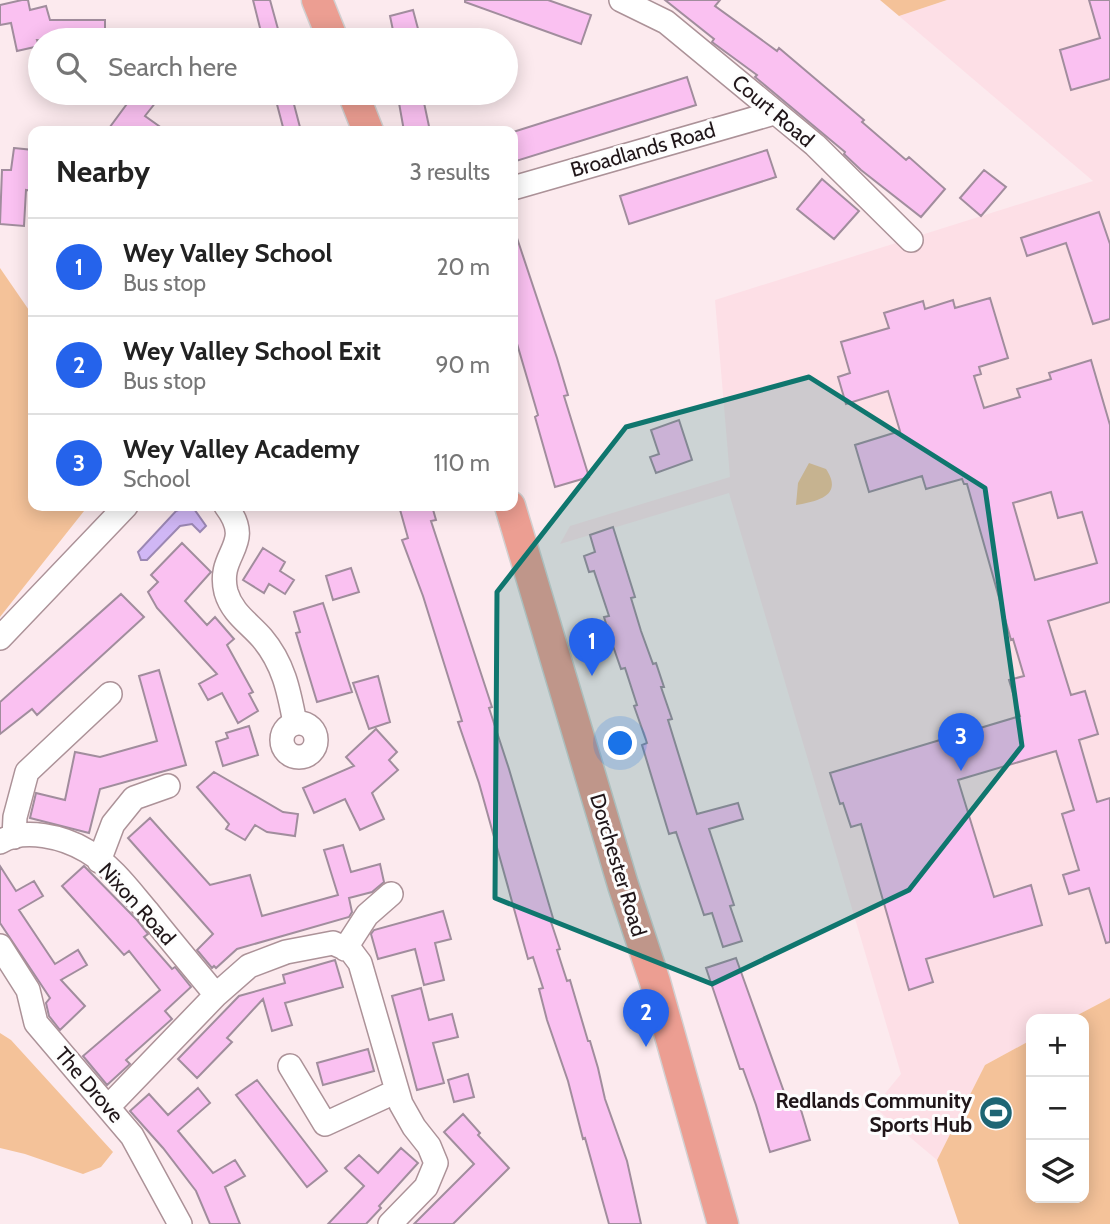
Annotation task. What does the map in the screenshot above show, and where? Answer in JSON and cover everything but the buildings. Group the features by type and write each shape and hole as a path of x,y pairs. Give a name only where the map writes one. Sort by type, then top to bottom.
{"main road":[{"path":"317,0 328,28"},
{"path":"358,105 366,126"},
{"name":"Dorchester Road","path":"511,511 654,982 723,1224"}],"street":[{"name":"Court Road","path":"621,0 666,22 815,145 911,240"},
{"name":"Broadlands Road","path":"518,187 774,113"},
{"path":"0,638 121,511"},
{"path":"230,511 239,529 236,543 225,566 226,593 239,615 262,637 283,670 295,723"},
{"path":"7,839 27,772 110,694"},
{"path":"99,862 113,824 134,798 168,786"},
{"name":"Nixon Road","path":"7,839 36,834 87,851 119,878 216,995"},
{"path":"345,949 367,915 391,894"},
{"path":"108,1107 216,995 249,966 286,952 333,943 351,951 360,963 401,1104 429,1146 436,1163 426,1187 394,1223"},
{"name":"The Drove","path":"0,946 28,990 36,1023 132,1136 180,1224"},
{"path":"290,1066 325,1124 397,1091"}],"highlighted area":[{"path":"809,377 985,488 1022,746 909,890 712,984 495,898 497,592 626,427"}],"shaded area":[{"path":"880,0 947,0 899,16"},
{"path":"947,0 1110,0 1110,998 1080,1014 1026,1014 1026,1043 985,1065 937,1160 874,1107 901,1074 729,493 560,544 570,526 730,477 715,300 1093,181 899,16"},
{"path":"0,268 28,309 28,511 84,511 0,617"},
{"path":"809,463 826,469 832,485 826,496 796,505 798,483"},
{"path":"176,511 196,511 206,526 200,532 192,524 180,526 147,560 141,560 138,552"},
{"name":"Redlands Community Sports Hub","path":"1110,998 1110,1224 959,1224 937,1160 985,1065 1026,1043 1026,1203 1089,1203 1089,1014 1080,1014"},
{"path":"0,1033 11,1040 113,1152 101,1167 83,1174 0,1148"}],"place":[{"name":"Wey Valley School","path":"592,676"},
{"name":"Wey Valley Academy","path":"961,771"},
{"name":"Wey Valley School Exit","path":"646,1047"},
{"name":"Redlands Community Sports Hub","path":"996,1113"}]}
